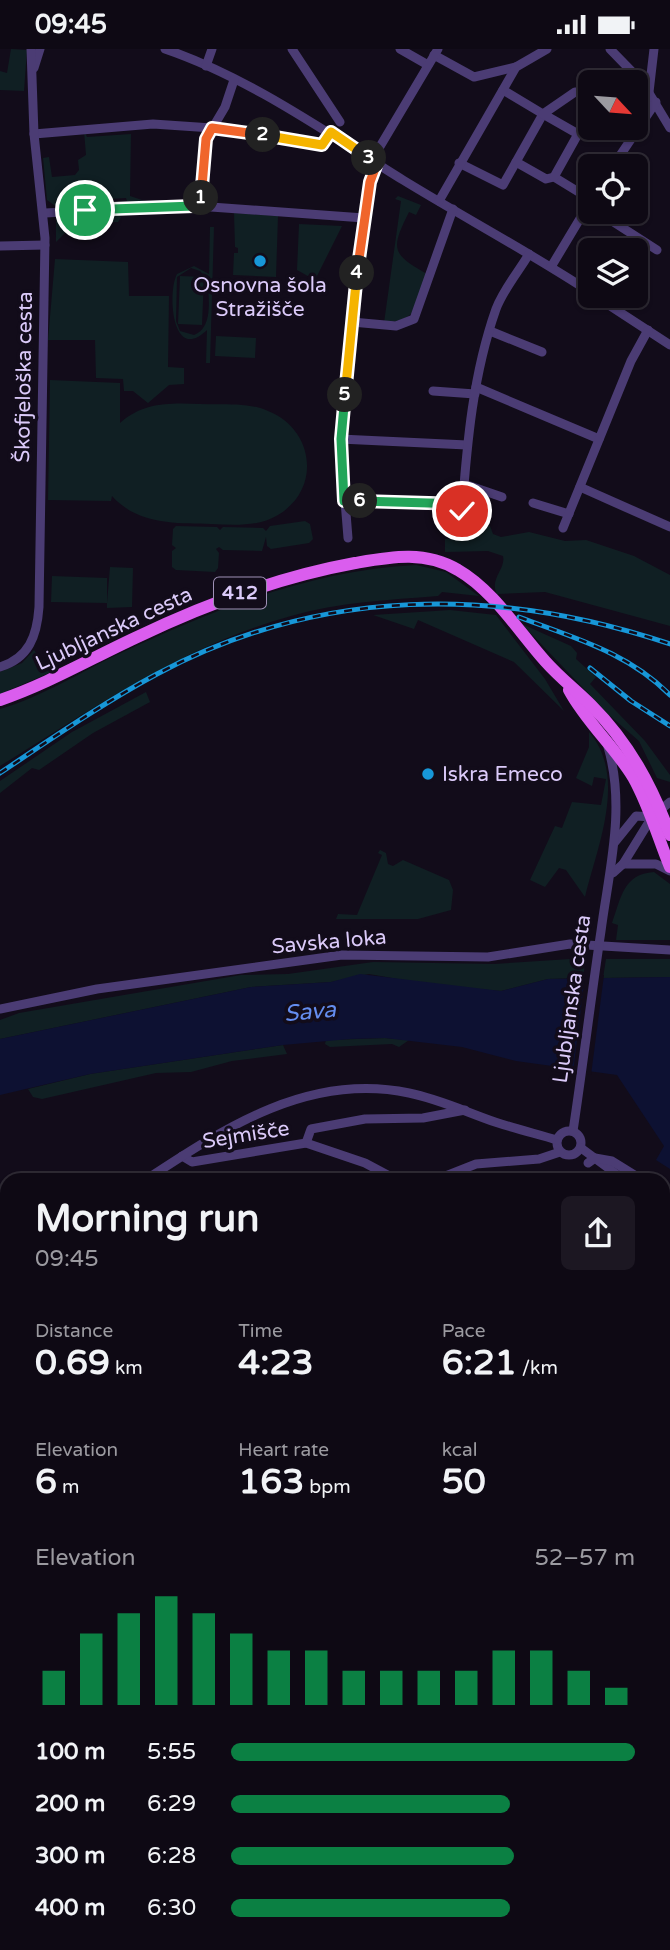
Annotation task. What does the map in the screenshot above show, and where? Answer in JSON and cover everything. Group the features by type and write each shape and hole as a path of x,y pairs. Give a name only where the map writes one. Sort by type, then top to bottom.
{"main road":[{"name":"Ljubljanska cesta","path":"0,700 211,605 306,572 390,557 423,557 457,569 486,594 565,684 579,708 604,736"},
{"name":"Ljubljanska cesta","path":"565,684 590,703 630,750 661,810 670,835"},
{"name":"412","path":"604,736 634,780 661,810 670,869"}],"street":[{"name":"Škofjeloška cesta","path":"0,667 21,657 37,628 45,245 44,213 34,134 31,49"},
{"name":"Škofjeloška cesta","path":"33,70 40,49"},
{"path":"165,49 206,66 331,132 375,162 578,284"},
{"path":"206,66 212,49"},
{"path":"292,49 340,121"},
{"path":"400,49 428,65"},
{"path":"348,538 341,439 364,218 375,162 436,52 474,77 516,67 547,49"},
{"path":"610,49 649,92 670,128"},
{"path":"649,92 654,49"},
{"path":"439,201 516,67"},
{"path":"44,213 198,205 206,139 225,107 233,80"},
{"path":"503,90 578,134 554,177 546,179 516,162"},
{"path":"460,163 503,185 543,114 575,92"},
{"path":"621,154 656,102"},
{"path":"34,134 131,124 212,128 322,145 331,132"},
{"path":"554,177 578,195"},
{"path":"211,207 364,218"},
{"path":"352,321 404,325 414,319 453,209"},
{"path":"551,267 578,222"},
{"path":"617,224 657,250"},
{"path":"0,246 45,245"},
{"path":"344,501 462,507 475,391 496,307 529,254"},
{"path":"614,308 670,345"},
{"path":"564,528 631,361 648,330"},
{"path":"490,331 542,352"},
{"path":"433,390 475,391 599,439"},
{"path":"341,439 467,445"},
{"path":"464,484 502,497"},
{"path":"580,487 670,527"},
{"path":"533,503 569,514"},
{"name":"Ljubljanska cesta","path":"573,1132 602,925 612,873 617,785 604,736"},
{"path":"612,850 617,838 636,816 661,810"},
{"path":"612,873 623,864 661,810"},
{"path":"623,864 656,864 670,869"},
{"name":"Savska loka","path":"0,1009 111,987 342,955 393,953 488,957 579,944 668,949"},
{"path":"156,1173 263,1111 330,1090 391,1090 465,1110 557,1140"},
{"path":"306,1143 311,1129 365,1119 433,1117 465,1110"},
{"path":"557,1140 565,1132 573,1132 579,1136 578,1151"},
{"path":"557,1140 560,1151 567,1156 578,1151"},
{"name":"Sejmišče","path":"182,1156 192,1162 306,1143 384,1173"},
{"path":"453,1173 476,1164 539,1159 560,1151"},
{"path":"578,1151 612,1173"},
{"path":"591,1161 612,1161 631,1173"}],"shaded area":[{"path":"11,49 27,50 24,91 0,90 0,71 7,73"},
{"path":"84,131 87,137 131,134 130,196 148,202 127,201 126,198 92,200 91,183 79,184 78,188 73,189 74,204 79,207 58,208 47,200 43,158 49,157 52,177 75,175 79,170 78,160 86,155"},
{"path":"398,196 421,205 416,215 409,212 399,235 398,250 407,261 427,274 411,314 384,323 401,201 395,199"},
{"path":"234,213 278,216 276,277 233,275 234,253 238,253 238,248 235,247"},
{"path":"115,214 121,217 118,222 76,222 56,242 56,218"},
{"path":"299,224 342,226 315,280 297,270"},
{"path":"210,227 214,227 210,363 206,363 207,330 195,338 186,338 179,332 175,322 173,296 177,274 194,266 209,274","holes":["191,268 200,271 208,280 209,311 205,326 194,335 180,331 176,321 177,277"]},
{"path":"55,259 128,262 129,296 169,296 168,367 184,368 184,384 169,385 148,403 133,391 124,391 123,379 96,378 95,340 48,340"},
{"path":"180,276 204,277 202,325 178,324"},
{"path":"216,336 256,338 255,358 215,356"},
{"path":"50,380 120,383 120,423 138,411 167,404 243,405 268,411 295,431 303,445 307,460 301,490 292,504 278,515 262,522 237,525 158,521 133,512 112,496 111,501 48,500"},
{"path":"305,521 310,524 313,539 309,543 271,549 267,546 266,537 262,551 223,550 219,547 216,549 219,553 218,568 215,572 176,570 172,567 172,551 176,548 172,545 173,529 176,526 217,527 220,530 223,527 263,528 266,531 270,526"},
{"path":"474,526 490,526 493,534 501,537 529,532 565,541 586,540 634,556 670,575 670,626 545,592 497,594 495,584 503,556 488,551 445,552 445,539 471,537 475,532"},
{"path":"416,565 446,572 479,596 442,592 438,596 346,605 309,611 251,629 176,661 0,766 0,709 47,691 106,660 192,621 265,594 339,575"},
{"path":"110,567 133,568 132,607 107,608"},
{"path":"52,576 107,578 107,603 51,602"},
{"path":"450,610 496,615 545,679 564,711 514,662 418,620 414,629 373,615"},
{"path":"522,624 571,646 577,653 576,659 596,677 590,684 645,741 670,775 670,782 657,778 639,741 608,714"},
{"path":"34,650 43,663 51,666 54,671 0,694 0,672 22,663"},
{"path":"146,692 150,702 93,733 39,770 32,768 0,793 0,781 72,732"},
{"path":"589,732 601,750 607,770 608,791 602,835 585,897 566,870 559,868 545,887 530,880 555,826 562,828 572,802 601,805 606,779 594,777 592,786 576,778 589,747"},
{"path":"380,850 386,853 388,864 393,866 403,860 449,880 453,890 451,910 418,919 336,919 338,914 357,915 382,855 378,853"},
{"path":"654,872 670,884 670,940 616,940 618,925 612,923 621,896 629,882"},
{"path":"586,958 583,978 548,979 501,991 438,986 369,974 331,982 251,987 0,1039 0,1020 19,1013 241,975 288,974 373,962 494,964"},
{"path":"606,959 670,959 670,977 603,978"},
{"path":"326,1040 409,1040 399,1047 392,1044 330,1047 325,1044"},
{"path":"283,1045 287,1054 232,1061 191,1072 156,1073 42,1099 33,1097 28,1089 90,1074"}],"water":[{"name":"Sava","path":"360,974 501,991 548,979 670,977 670,1169 656,1160 664,1146 617,1075 516,1061 462,1047 385,1038 283,1045 90,1074 0,1095 0,1039 251,987 331,982"}],"pier":[{"path":"585,975 604,975 591,1075 573,1073"}],"railway":[{"path":"0,773 97,709 157,674 219,645 282,624 345,611 410,605 475,605 540,612 605,625 670,644"},
{"path":"519,617 618,657 670,695"},
{"path":"590,668 631,701 670,726"}],"place":[{"name":"Osnovna šola Stražišče","path":"260,261"},
{"name":"Iskra Emeco","path":"428,774"}],"route":[{"path":"85,210 198,205 201,201 206,139 212,128 322,145 331,132 377,163 372,172 364,218 352,321 341,439 344,501 402,500 463,504 462,511"}]}
